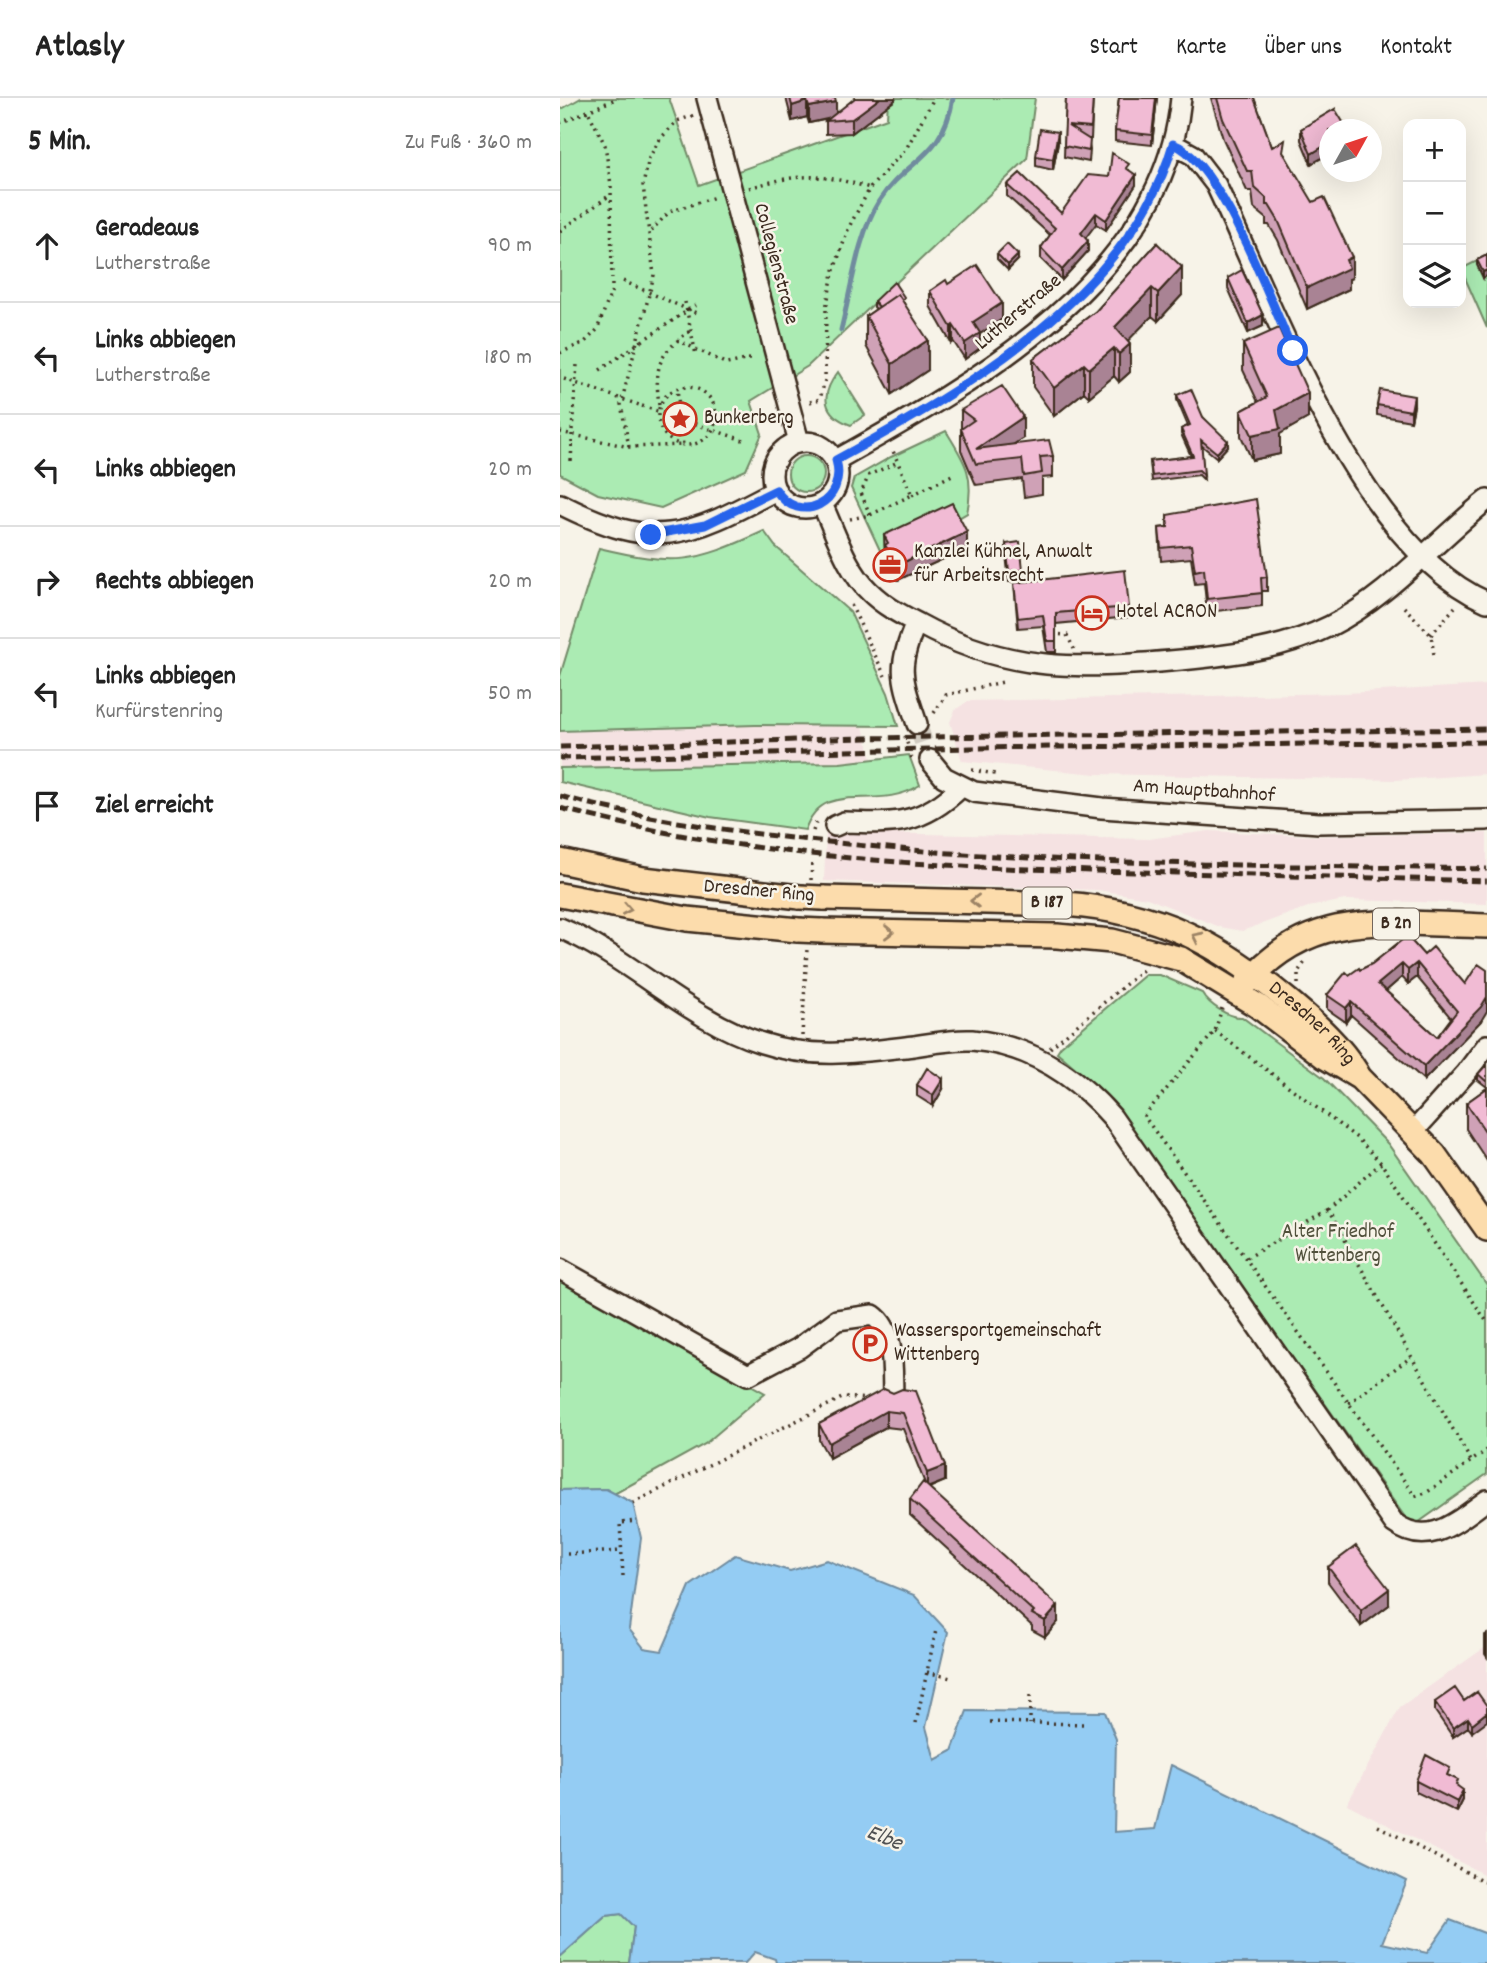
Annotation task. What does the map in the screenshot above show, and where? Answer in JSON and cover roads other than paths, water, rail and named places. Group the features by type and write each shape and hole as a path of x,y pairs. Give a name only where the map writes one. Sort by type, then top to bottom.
{"main road":[{"name":"Dresdner Ring","path":"560,861 643,879 811,892 1038,902 1104,908 1151,918 1195,935 1254,974 1342,1048 1360,1078"},
{"name":"Dresdner Ring","path":"560,895 687,919 809,936 1057,936 1112,941 1181,959 1360,1078"},
{"name":"B 2n","path":"1233,996 1278,951 1324,929 1354,925 1487,926"},
{"name":"B 187","path":"1360,1078 1414,1131 1445,1168 1487,1228"}],"street":[{"name":"Lutherstraße","path":"836,460 981,374 1058,314 1116,251 1142,215 1165,170 1173,144 1181,98"},
{"name":"Collegienstraße","path":"709,104 799,442"},
{"path":"1173,144 1193,155 1216,184 1338,442 1377,502 1423,556 1455,586 1487,602"},
{"path":"799,442 822,446 836,460 839,475 837,486 821,504 809,508 796,507 784,501 776,490 772,472 775,460 782,450 799,442"},
{"path":"560,504 610,527 651,535 705,525 776,490"},
{"path":"821,504 862,584 877,598 916,623 971,648 1034,664 1099,667 1204,657 1278,646 1332,625 1362,606 1487,500"},
{"path":"916,623 903,655 902,666 924,723"},
{"name":"Am Hauptbahnhof","path":"930,760 944,777 961,787 992,795 1102,808 1248,819 1366,824 1487,820"},
{"path":"835,826 844,822 907,822 927,814 961,787"},
{"path":"560,928 625,962 726,1028 762,1044 802,1052 847,1055 973,1040 1013,1049 1065,1072 1089,1090 1112,1117 1394,1523 1406,1532 1417,1535 1442,1532 1487,1500"},
{"path":"1414,1131 1466,1073 1487,1045"},
{"path":"560,1269 748,1375 799,1348 837,1320 873,1314 881,1320 888,1335 893,1397"}],"water":[{"name":"Elbe","path":"606,1489 633,1503 641,1538 629,1629 644,1648 662,1651 690,1586 735,1555 790,1571 827,1560 914,1595 948,1632 926,1727 935,1760 952,1751 967,1711 1105,1712 1116,1739 1114,1832 1155,1829 1171,1765 1407,1881 1382,1943 1427,1953 1450,1920 1487,1934 1487,1963 776,1963 775,1959 755,1952 745,1963 629,1963 634,1927 621,1914 606,1916 560,1957 560,1490"}],"waterway":[{"path":"841,330 860,246 872,214 890,187 922,157 941,134 953,98"}],"tunnel":[{"path":"917,724 930,760"}],"railway":[{"path":"560,747 866,738 1487,729"},
{"path":"560,758 971,748 1487,742"},
{"path":"560,796 702,826 927,851 1087,861 1487,869"},
{"path":"560,808 702,839 847,858 1065,870 1487,881"}],"place":[{"name":"Bunkerberg","path":"680,419"},
{"name":"Kanzlei Kühnel, Anwalt für Arbeitsrecht","path":"890,565"},
{"name":"Hotel ACRON","path":"1092,613"},
{"name":"Wassersportgemeinschaft Wittenberg","path":"870,1344"}],"park label":[{"name":"Alter Friedhof Wittenberg","path":"1338,1245"}]}
